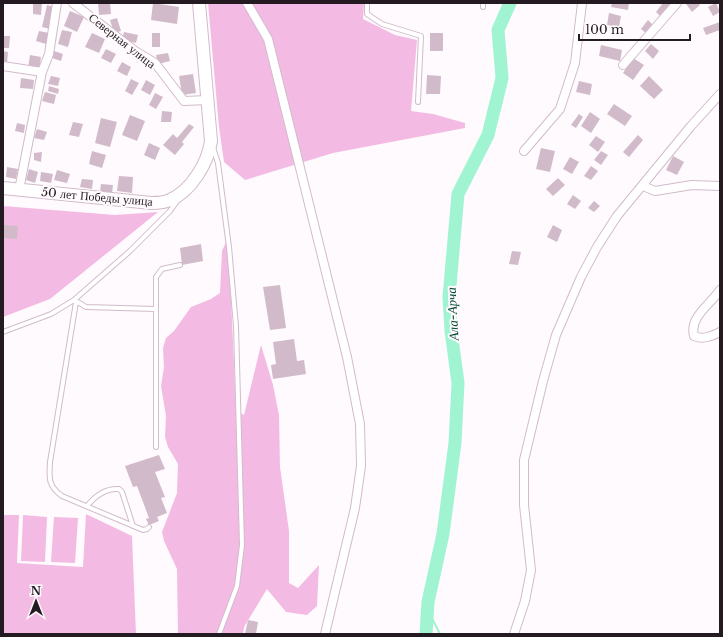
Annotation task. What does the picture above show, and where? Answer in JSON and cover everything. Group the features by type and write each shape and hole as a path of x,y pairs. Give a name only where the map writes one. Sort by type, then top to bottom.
{"main road":[{"name":"50 лет Победы улица","path":"3,188 151,203 169,200 186,187 207,160 211,141 199,3"}],"street":[{"path":"19,190 42,72 49,54 57,3"},
{"name":"Северная улица","path":"73,3 135,52 154,63 184,101 208,100"},
{"path":"247,3 268,39 345,350 360,424 360,466 355,508 324,634"},
{"path":"524,151 560,109 575,63 582,3"},
{"path":"623,66 677,3"},
{"path":"3,66 42,72"},
{"path":"514,634 528,589 531,570 524,505 524,460 551,353 567,307 597,247 617,216 686,132 720,94"},
{"path":"642,186 655,191 692,185 720,186"},
{"path":"720,290 699,314 692,330 694,336 698,338 704,338 720,332"}],"lane":[{"path":"367,3 367,14 382,24 421,36 418,102"},
{"path":"211,141 218,163 229,247 235,318 242,545 237,586 219,634"},
{"path":"3,332 51,314 75,301 170,211 186,187"},
{"path":"156,447 157,273 162,269 180,265"},
{"path":"75,301 86,307 156,309"},
{"path":"75,301 50,462 50,478 54,490 58,493 143,530 147,530 149,527"},
{"path":"87,506 100,493 107,490 118,489 122,492 133,526"}],"shaded area":[{"path":"208,3 364,3 363,19 395,35 417,40 411,111 433,114 465,123 465,128 333,153 245,180 224,162 219,127"},
{"path":"3,206 115,215 158,212 50,299 3,317"},
{"path":"226,242 229,252 236,410 244,415 261,345 273,385 279,415 280,467 289,531 289,583 298,588 319,565 317,606 307,615 286,612 267,589 244,627 243,634 178,634 177,569 164,541 162,532 177,493 178,464 168,447 165,437 166,416 161,386 164,367 163,348 166,338 174,331 191,307 211,299 220,293 222,251"},
{"path":"86,514 132,536 136,634 3,634 3,515 19,515 17,563 83,567"},
{"path":"23,515 47,517 45,562 21,561"},
{"path":"54,517 78,518 75,563 51,562"}],"building":[{"path":"33,3 42,3 41,15 33,14"},
{"path":"98,3 110,3 111,14 99,15"},
{"path":"153,3 179,7 177,24 151,20"},
{"path":"612,3 629,3 628,10 611,7"},
{"path":"663,3 675,3 662,18 656,12"},
{"path":"698,3 700,5 692,12 686,4"},
{"path":"716,3 720,12 713,16 708,7"},
{"path":"47,5 54,7 50,29 42,27"},
{"path":"70,11 84,17 77,32 64,26"},
{"path":"609,13 621,16 619,27 607,25"},
{"path":"117,18 121,31 114,33 110,20"},
{"path":"648,20 655,27 648,35 641,29"},
{"path":"720,22 720,30 706,35 703,28"},
{"path":"62,30 72,32 68,47 58,44"},
{"path":"39,31 49,33 46,44 36,41"},
{"path":"124,32 138,35 136,43 122,40"},
{"path":"92,33 105,39 99,53 85,47"},
{"path":"152,33 160,33 160,47 152,47"},
{"path":"430,33 443,33 443,51 430,51"},
{"path":"3,36 10,36 9,48 3,48"},
{"path":"651,44 659,51 653,59 645,51"},
{"path":"601,45 622,50 620,61 599,56"},
{"path":"106,49 116,54 111,63 101,58"},
{"path":"3,51 8,52 7,64 3,63"},
{"path":"54,51 63,54 61,61 52,58"},
{"path":"168,53 170,61 158,64 156,55"},
{"path":"30,55 41,57 39,70 28,68"},
{"path":"633,58 644,65 633,80 623,73"},
{"path":"122,62 131,67 127,76 117,71"},
{"path":"193,74 196,93 182,95 179,76"},
{"path":"427,75 441,76 440,94 426,94"},
{"path":"51,76 60,78 58,86 48,84"},
{"path":"649,76 663,90 654,99 640,86"},
{"path":"21,78 34,80 33,89 20,88"},
{"path":"131,79 139,83 132,95 125,91"},
{"path":"146,80 155,85 150,95 141,90"},
{"path":"579,81 592,84 590,95 576,92"},
{"path":"49,86 59,89 58,94 48,91"},
{"path":"45,92 56,95 54,104 42,101"},
{"path":"155,93 163,97 156,109 149,105"},
{"path":"614,104 632,116 625,126 607,114"},
{"path":"162,111 172,112 171,122 161,122"},
{"path":"590,112 600,119 591,133 581,126"},
{"path":"579,114 583,117 576,128 571,125"},
{"path":"130,115 145,121 137,141 122,135"},
{"path":"101,118 117,122 110,147 95,143"},
{"path":"73,122 83,124 79,137 69,135"},
{"path":"17,123 25,125 24,133 15,131"},
{"path":"189,124 194,127 182,142 184,144 175,155 163,145 173,134 177,138"},
{"path":"37,129 47,132 44,140 34,138"},
{"path":"638,135 643,140 629,157 623,152"},
{"path":"596,136 605,142 598,152 589,145"},
{"path":"149,143 160,148 155,160 144,155"},
{"path":"541,148 555,151 550,172 536,169"},
{"path":"92,151 106,155 102,168 89,164"},
{"path":"601,151 608,155 601,165 594,160"},
{"path":"42,152 41,162 34,160 34,153"},
{"path":"673,156 684,162 677,175 666,170"},
{"path":"570,157 579,162 572,174 563,169"},
{"path":"591,166 598,171 591,180 584,176"},
{"path":"7,167 18,169 16,179 6,177"},
{"path":"29,169 38,172 35,183 26,180"},
{"path":"57,170 70,174 67,183 54,180"},
{"path":"41,172 53,174 51,183 40,181"},
{"path":"119,176 133,177 132,193 117,191"},
{"path":"558,178 565,185 553,196 546,189"},
{"path":"82,179 93,180 92,189 80,187"},
{"path":"101,184 113,185 112,194 100,192"},
{"path":"573,195 581,201 575,209 567,204"},
{"path":"594,201 600,206 594,212 588,208"},
{"path":"3,225 18,226 17,239 3,238"},
{"path":"553,225 562,230 557,242 547,237"},
{"path":"201,244 203,261 182,265 180,248"},
{"path":"512,251 521,252 518,265 509,264"},
{"path":"280,285 286,328 270,330 263,287"},
{"path":"294,339 297,361 304,360 306,374 273,379 271,365 276,364 273,342"},
{"path":"159,455 165,469 155,472 165,497 161,498 167,513 157,517 159,521 149,525 146,519 149,518 137,486 133,487 125,466"},
{"path":"248,620 258,622 256,634 245,634"}],"waterway":[{"name":"Ала-Арча","path":"426,634 428,602 443,534 455,443 458,383 451,331 449,297 458,194 488,135 502,78 498,30 510,3"},
{"path":"428,610 440,634"}]}
